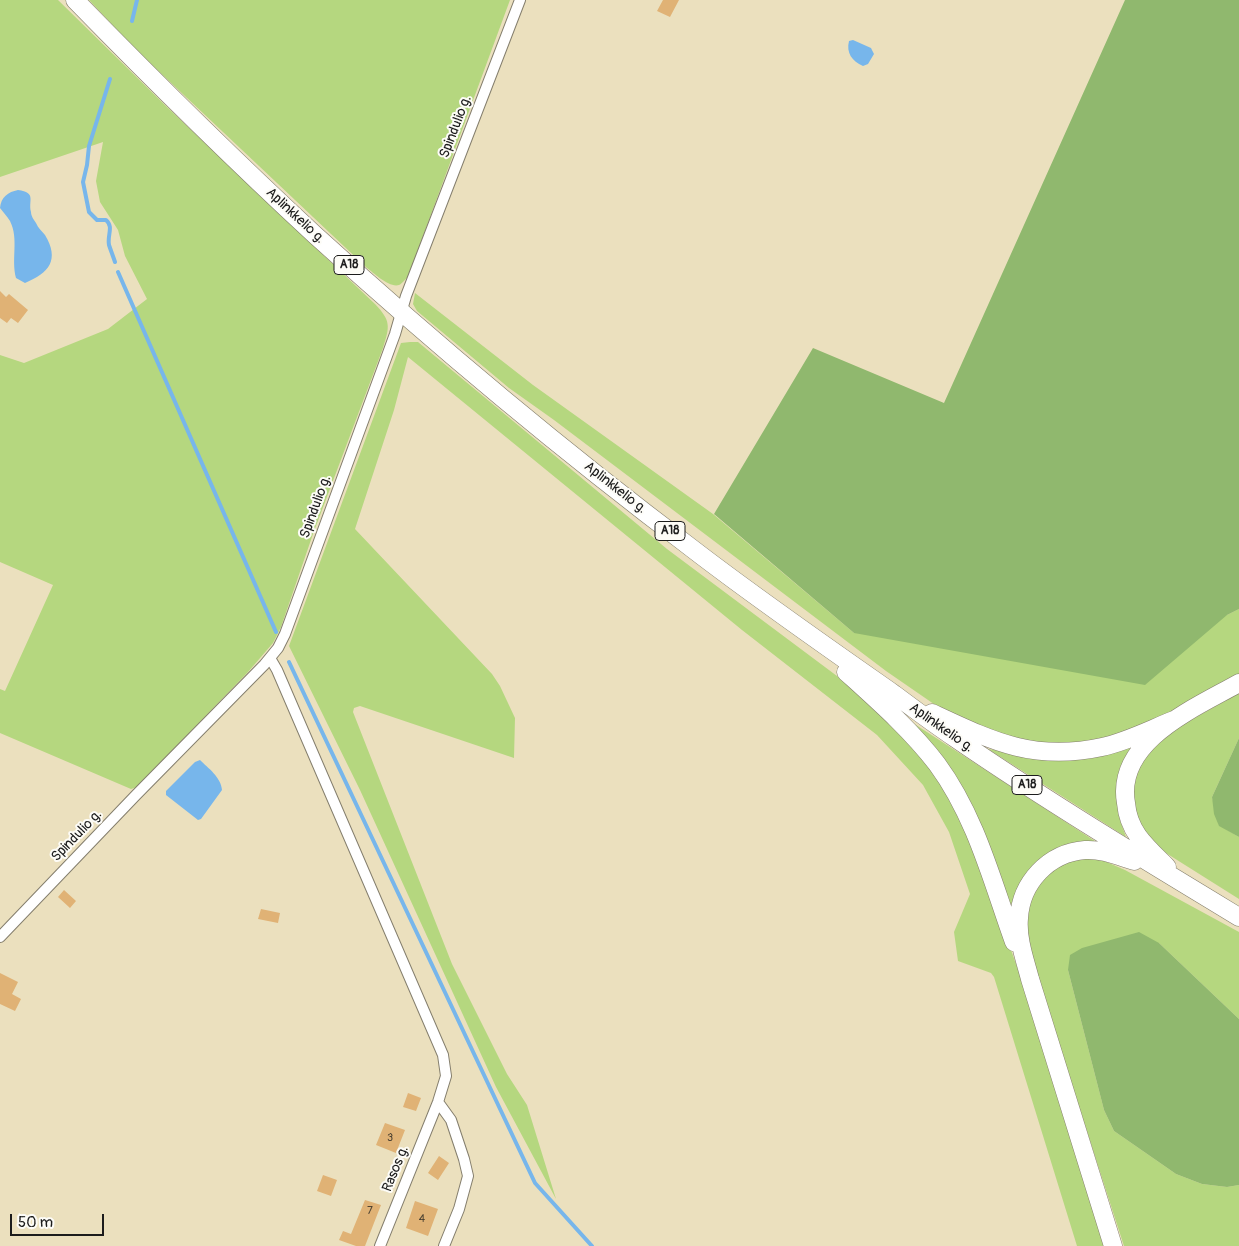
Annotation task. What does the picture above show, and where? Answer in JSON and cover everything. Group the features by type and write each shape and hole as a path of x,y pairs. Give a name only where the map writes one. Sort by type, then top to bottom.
{"highway":[{"name":"Aplinkkelio g.","path":"75,0 165,92 314,233 401,312 507,402 693,550 802,631 896,695 952,737 1160,870 1239,917"},
{"path":"802,631 910,733 943,773 966,812 978,839 1014,941 1030,979"},
{"path":"896,695 996,741 1043,752 1080,751 1104,747 1174,720 1239,683"},
{"path":"1174,720 1146,743 1133,761 1124,797 1127,813 1138,836 1181,882"},
{"path":"1114,1246 1030,979 1020,938 1018,920 1021,901 1027,886 1037,873 1052,860 1068,853 1085,850 1100,851 1160,870"}],"street":[{"name":"Spindulio g.","path":"0,937 278,648 285,634 395,334 401,312 520,0"},
{"name":"Rasos g.","path":"270,658 344,822 443,1056 446,1076 438,1102 380,1246"},
{"path":"438,1102 451,1120 468,1176 444,1246"}],"green space":[{"path":"0,0 58,0 168,108 375,304 384,315 388,324 383,348 313,534 281,627 273,643 248,672 137,787 131,789 0,733 0,689 5,691 53,585 0,562 0,355 24,363 108,329 147,299 125,256 118,230 100,202 96,181 103,142 0,177"},
{"path":"89,0 510,0 408,277 400,284 395,285 386,282 367,268 133,47"},
{"path":"1125,0 1239,0 1239,609 1227,615 1145,685 854,633 714,514 813,348 944,403"},
{"path":"415,293 533,385 713,514 854,633 1227,615 1239,609 1239,674 1139,730 1076,747 1020,743 944,711 886,671 509,388 417,311 413,304"},
{"path":"418,342 667,549 841,679 891,722 921,755 945,787 970,835 1021,978 1104,1246 1077,1246 994,977 991,973 958,961 954,932 970,894 949,832 923,785 877,735 742,630 408,357 394,410 355,529 492,674 500,686 515,718 514,758 360,706 354,708 353,712 452,964 507,1074 527,1105 556,1199 496,1087 360,790 289,646 401,343"},
{"path":"1239,693 1239,738 1212,797 1219,825 1239,837 1239,899 1158,848 1136,821 1130,786 1136,769 1164,735"},
{"path":"913,723 1101,845 1034,865 1020,884 1009,909"},
{"path":"1239,738 1239,837 1219,826 1214,814 1212,797"},
{"path":"1139,741 1120,767 1116,796 1120,820 1126,837 988,749 1010,752"},
{"path":"1078,857 1102,860 1125,870 1239,932 1239,1019 1159,943 1068,970 1104,1110 1114,1131 1176,1174 1202,1184 1227,1187 1239,1185 1239,1246 1124,1246 1030,955 1025,906 1052,868"},
{"path":"1139,932 1159,943 1239,1019 1239,1185 1227,1187 1202,1184 1176,1174 1114,1131 1104,1110 1068,970 1070,955 1082,948"}],"water":[{"path":"853,40 871,48 874,54 868,64 863,66 856,62 849,53 849,41"},
{"path":"18,190 30,195 32,216 45,235 52,252 50,265 46,270 25,283 16,278 13,228 0,208 6,196"},
{"path":"200,760 217,777 222,790 201,819 198,820 166,795 166,791 195,762"}],"building":[{"path":"663,0 679,0 670,17 657,11"},
{"path":"0,291 6,297 9,294 28,310 18,323 11,318 7,323 0,318"},
{"path":"64,890 76,901 70,908 58,897"},
{"path":"261,909 280,913 278,923 258,919"},
{"path":"0,973 18,982 12,994 21,999 15,1011 0,1004"},
{"path":"408,1093 421,1098 416,1111 403,1107"},
{"path":"385,1123 405,1130 396,1153 376,1145"},
{"path":"439,1156 449,1163 438,1180 428,1173"},
{"path":"323,1175 337,1180 331,1196 317,1191"},
{"path":"365,1200 381,1205 365,1246 356,1246 339,1240 343,1231 351,1234"},
{"path":"415,1201 438,1209 428,1236 406,1228"}],"waterway":[{"path":"132,21 137,0"},
{"path":"110,79 89,146 83,182 89,212 97,220 106,220 110,225 109,245 115,262"},
{"path":"118,272 276,632"},
{"path":"289,662 535,1183 592,1246"}]}
